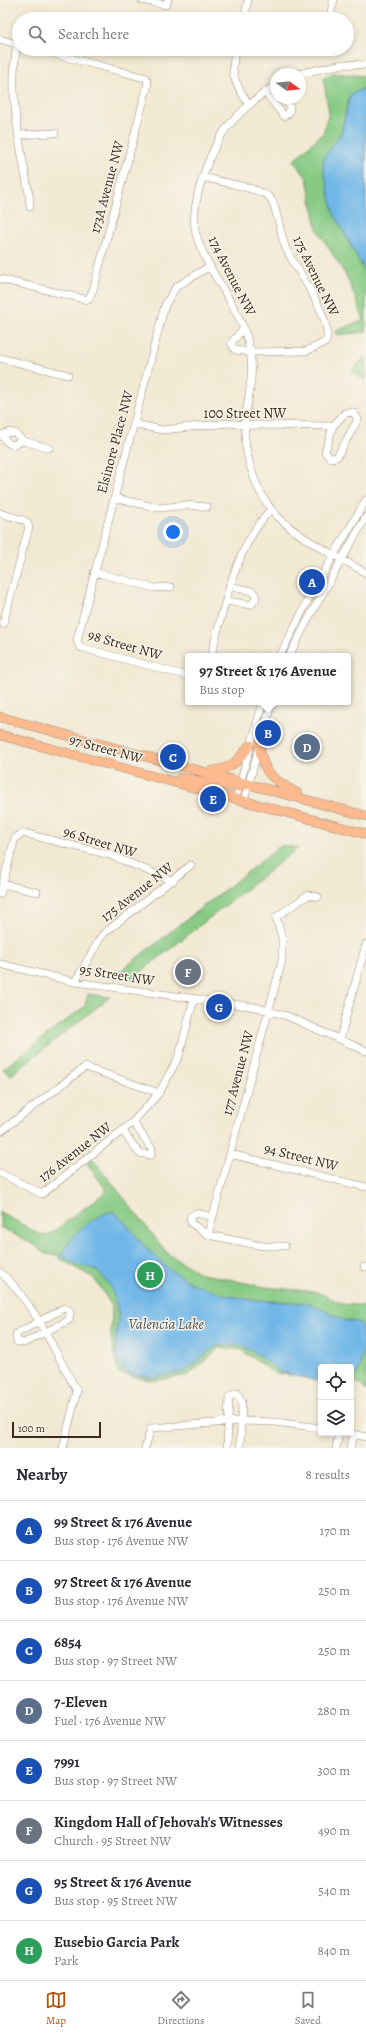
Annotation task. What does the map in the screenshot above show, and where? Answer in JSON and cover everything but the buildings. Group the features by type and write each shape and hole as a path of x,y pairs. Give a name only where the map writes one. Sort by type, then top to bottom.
{"main road":[{"name":"97 Street NW","path":"0,717 207,772 242,784 310,800 366,816"},
{"name":"97 Street NW","path":"0,735 366,834"},
{"path":"207,772 222,770 233,765 255,744 268,773 273,779 310,800"},
{"path":"137,772 242,784"}],"street":[{"path":"142,0 167,2"},
{"path":"245,12 248,0"},
{"path":"331,12 334,0"},
{"path":"0,40 12,43"},
{"path":"17,56 13,87 14,110 29,194 30,208"},
{"name":"173A Avenue NW","path":"0,278 88,300 93,290 148,80 62,56"},
{"path":"234,56 232,65 235,83 249,105"},
{"path":"306,72 343,64 366,65"},
{"name":"174 Avenue NW","path":"270,89 249,105 221,136 202,177 195,206 196,233 210,266 244,328 250,352 252,370 245,425 248,455 255,482 271,509 288,526 366,573"},
{"path":"265,92 270,98"},
{"path":"274,104 284,116 289,113 290,107 288,104"},
{"path":"18,135 55,133"},
{"name":"175 Avenue NW","path":"202,177 262,193 271,199 286,248 325,318 329,334 326,342 306,350 250,352"},
{"name":"Elsinore Place NW","path":"78,644 78,634 165,305 176,287 210,266"},
{"name":"174 Avenue NW","path":"244,328 233,339 231,345 234,350 250,352"},
{"path":"0,358 68,375"},
{"path":"353,412 358,419 337,457 330,458 325,452 333,426 345,413 353,412"},
{"name":"100 Street NW","path":"134,424 162,430 229,423 245,425 333,426"},
{"path":"23,441 12,445 1,435 10,432 15,433 23,441 49,448"},
{"path":"114,498 159,508 187,505 207,507"},
{"path":"281,653 293,628 366,500"},
{"path":"212,653 229,586 244,548 258,523 271,509"},
{"path":"0,513 26,521 29,527 3,624"},
{"path":"291,653 366,517"},
{"path":"94,572 154,588 171,588"},
{"path":"226,601 251,605 256,599 255,594 252,591 229,586"},
{"name":"98 Street NW","path":"78,644 83,648 185,675"},
{"path":"255,744 262,705"},
{"path":"240,799 242,784 255,744 271,705"},
{"name":"96 Street NW","path":"3,884 15,838 18,834 23,833 110,855 173,881"},
{"name":"175 Avenue NW","path":"75,982 102,935 192,865"},
{"path":"0,894 3,884 37,892"},
{"name":"177 Avenue NW","path":"208,1235 282,961 282,938 276,917 308,895 318,897"},
{"path":"340,1039 366,944"},
{"name":"95 Street NW","path":"0,964 75,982 236,1004 269,1011 287,1016 366,1051"},
{"name":"176 Avenue NW","path":"0,1173 42,1194 123,1131 159,1093 178,1056 194,999"},
{"path":"0,1132 85,1067 159,1093"},
{"name":"176 Avenue NW","path":"123,1131 139,1153 151,1155 152,1149 133,1122"},
{"name":"94 Street NW","path":"230,1154 366,1187"},
{"path":"213,1217 196,1213 190,1218 191,1223 208,1235 263,1246 285,1246"},
{"path":"0,1272 14,1284 39,1321 77,1392 63,1448"},
{"path":"64,1308 70,1311 69,1320 45,1334 24,1343 17,1342 16,1334 39,1321 64,1308"},
{"path":"227,1448 229,1397 237,1394 242,1402 240,1448"},
{"path":"145,1448 151,1428 240,1421 275,1422 318,1428"},
{"path":"354,1434 366,1437"},
{"path":"336,1448 338,1436"},
{"path":"350,1448 351,1436"}],"green space":[{"path":"333,73 366,76 366,90 362,89 350,95 341,133 324,157 323,168 347,239 366,273 366,332 338,335 336,331 364,320 347,277 317,229 307,178 293,161 323,133 329,113 323,77"},
{"path":"366,356 366,380 351,372"},
{"path":"282,845 298,848 132,979 114,976"},
{"path":"88,994 110,997 11,1075 3,1069 85,1006"},
{"name":"Valencia Lake","path":"93,1159 168,1254 200,1273 264,1287 317,1292 343,1304 366,1306 366,1391 359,1383 354,1382 354,1364 318,1364 318,1379 274,1373 240,1349 219,1348 189,1375 153,1381 118,1373 111,1335 112,1306 94,1278 60,1259 59,1255 45,1254 35,1245 0,1227 0,1212 41,1235 50,1234 107,1191 87,1163"}],"water":[{"path":"362,89 366,90 366,273 334,214 323,168 324,157 341,133 350,95"},
{"name":"Valencia Lake","path":"113,1211 123,1220 145,1247 168,1268 191,1283 222,1294 251,1300 308,1303 344,1320 361,1323 363,1331 363,1354 354,1380 354,1364 318,1364 318,1381 280,1372 262,1357 241,1345 216,1346 186,1371 154,1378 126,1373 116,1358 116,1336 119,1312 110,1285 95,1269 73,1263 61,1255 76,1234 90,1222"}],"place":[{"name":"99 Street & 176 Avenue","path":"312,582"},
{"name":"97 Street & 176 Avenue","path":"268,733"},
{"name":"7-Eleven","path":"307,747"},
{"name":"6854","path":"173,757"},
{"name":"7991","path":"213,799"},
{"name":"Kingdom Hall of Jehovah's Witnesses","path":"188,972"},
{"name":"95 Street & 176 Avenue","path":"219,1007"},
{"name":"Eusebio Garcia Park","path":"150,1275"}]}
